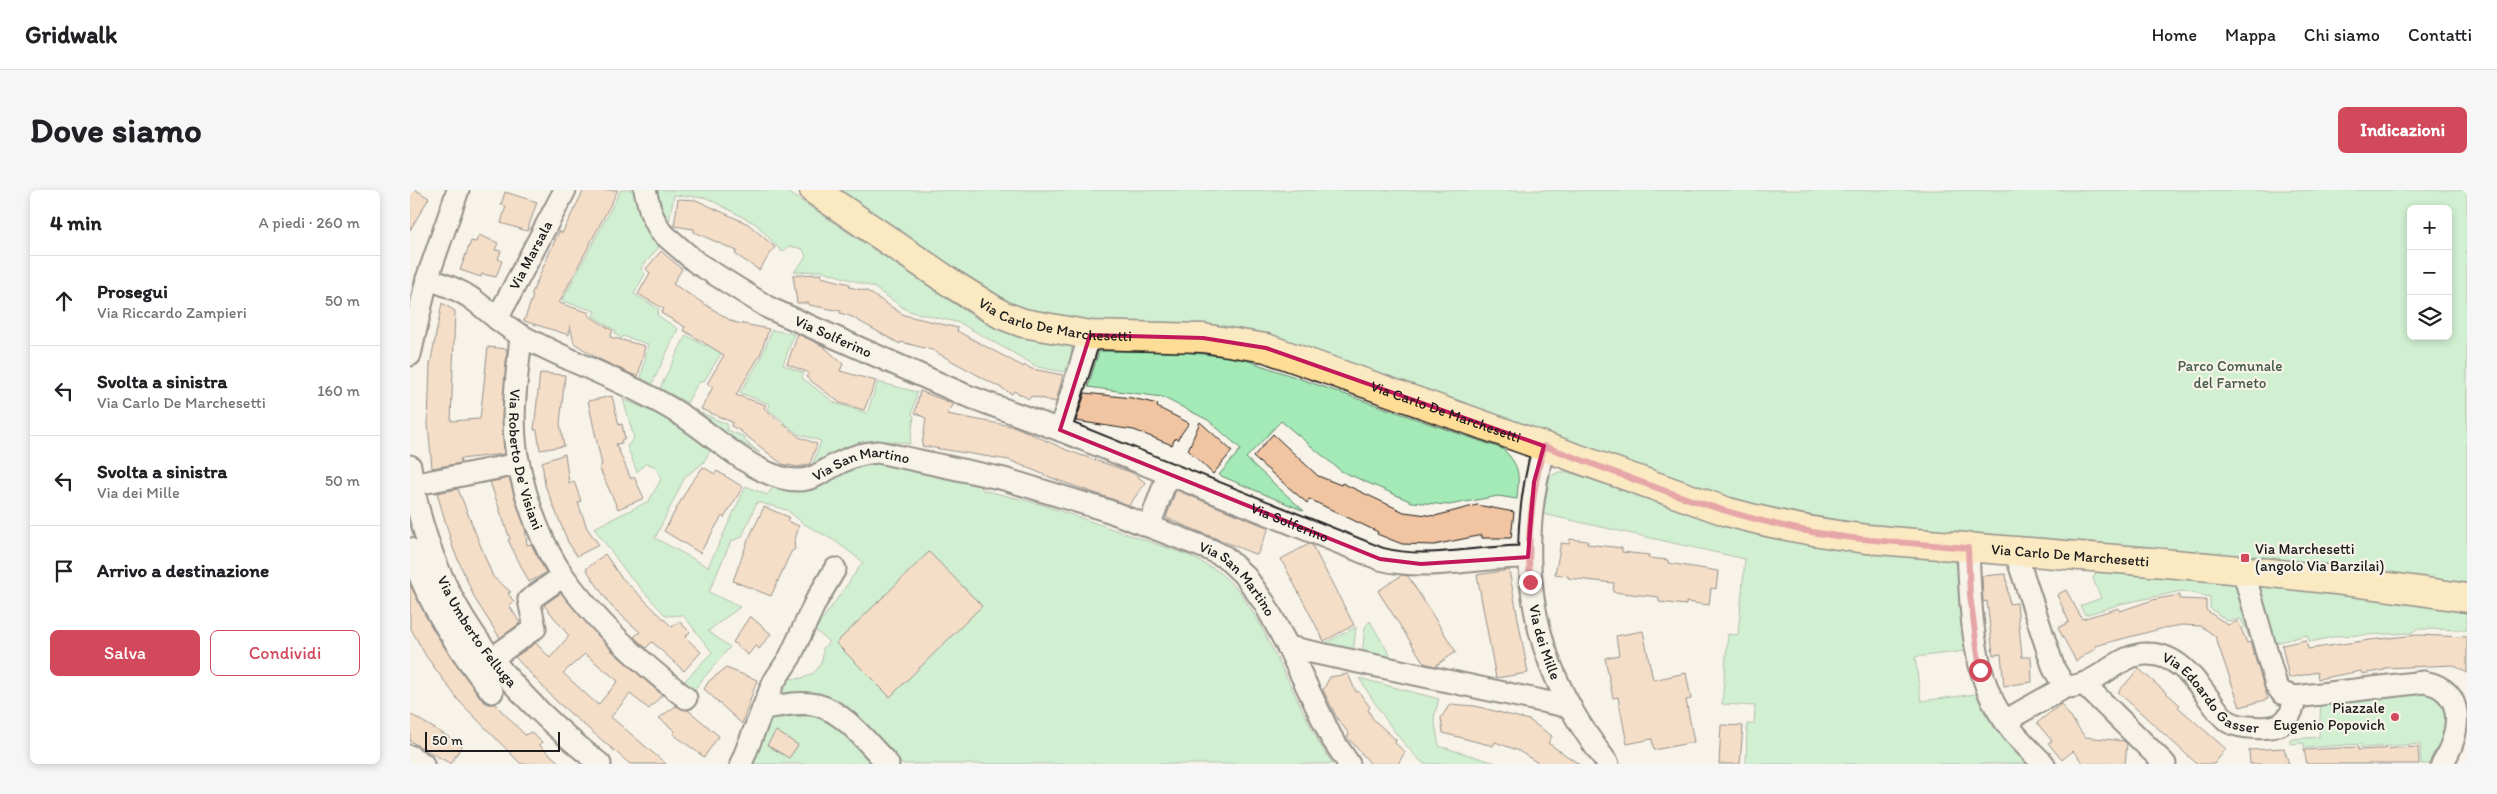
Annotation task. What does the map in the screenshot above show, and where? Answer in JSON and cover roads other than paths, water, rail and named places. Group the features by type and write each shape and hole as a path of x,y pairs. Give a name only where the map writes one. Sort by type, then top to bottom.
{"main road":[{"name":"Via Carlo De Marchesetti","path":"814,190 947,281 1002,315 1043,328 1090,334 1203,338 1266,348 1728,512 1782,526 1820,533 1968,548 2243,570 2375,584 2467,598"}],"street":[{"path":"410,355 427,279 458,190"},
{"name":"Via Marsala","path":"497,319 565,190"},
{"name":"Via Solferino","path":"645,190 651,213 660,231 697,264 768,308 965,395 1060,430 1316,533 1346,548 1390,562 1450,563 1507,556 1528,556"},
{"name":"Via San Martino","path":"427,279 453,288 467,296 521,336 577,365 661,403 685,417 744,460 781,476 797,480 808,479 859,454 878,452 1004,479 1109,511 1225,557 1237,567 1265,604 1332,736 1349,764"},
{"path":"1060,430 1090,334"},
{"name":"Via Roberto De' Visiani","path":"521,336 515,402 518,464 537,524 564,576 617,638 686,698"},
{"name":"Via dei Mille","path":"1544,446 1534,482 1529,526 1528,556 1530,582 1548,657 1570,707 1608,764"},
{"path":"411,476 518,464"},
{"path":"1149,526 1168,475"},
{"name":"Via Umberto Felluga","path":"411,476 422,527 450,595 491,659 509,682 539,712 600,764"},
{"path":"1968,548 1970,595 1980,670 1990,696 2005,721 2028,749 2044,764"},
{"path":"410,549 434,608 453,640 492,692"},
{"path":"2015,551 2054,669 2163,764"},
{"path":"740,764 773,683 790,657 816,601 835,569"},
{"path":"2243,570 2276,685 2282,693 2295,698 2424,682 2435,684 2446,690 2457,711 2454,741 2442,764"},
{"path":"491,659 535,628 529,600 564,576"},
{"path":"1288,647 1570,707"},
{"name":"Via Edoardo Gasser","path":"2005,721 2128,658 2147,654 2168,657 2179,664 2206,694 2216,710 2229,722 2242,727 2261,728 2281,724 2291,712 2295,698"},
{"path":"763,708 798,703 817,705 836,714 888,764"},
{"path":"410,756 423,764"}],"place":[{"name":"Via Marchesetti (angolo Via Barzilai)","path":"2245,558"},
{"name":"Piazzale Eugenio Popovich","path":"2395,717"}],"park label":[{"name":"Parco Comunale del Farneto","path":"2230,374"}]}
